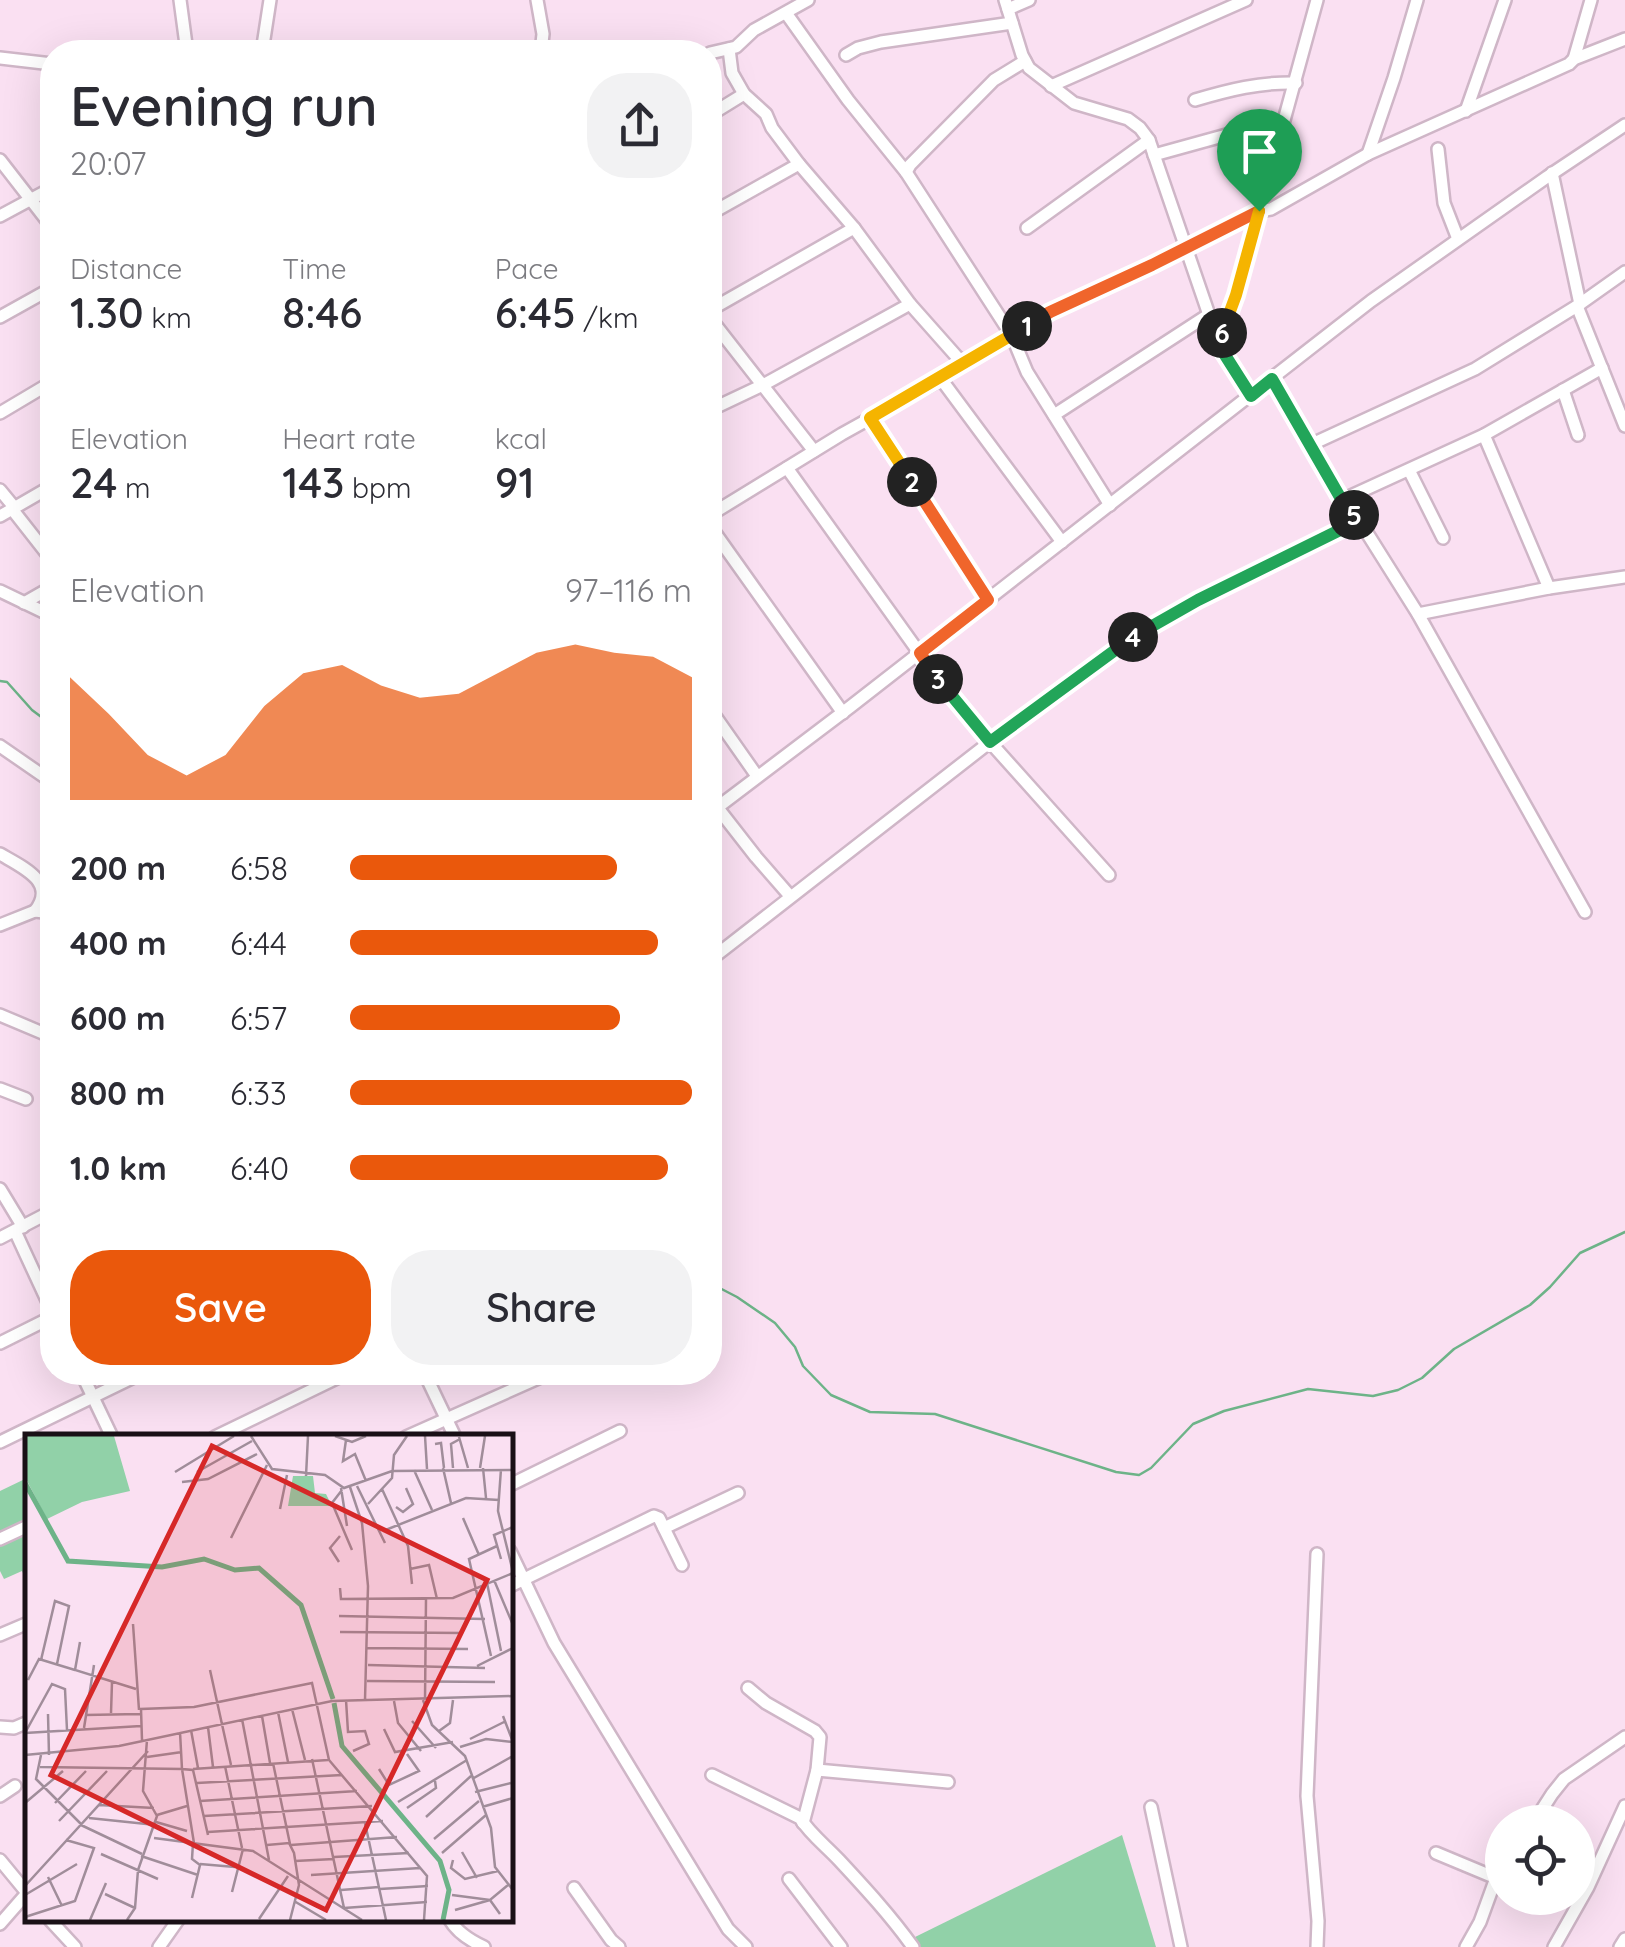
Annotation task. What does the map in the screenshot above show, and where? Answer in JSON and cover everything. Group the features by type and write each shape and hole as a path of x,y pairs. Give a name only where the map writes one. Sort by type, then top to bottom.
{"street":[{"path":"180,0 185,40"},
{"path":"264,40 270,0"},
{"path":"537,0 542,40"},
{"path":"722,50 736,47 789,7 808,0"},
{"path":"1029,0 1007,5 1029,68 1074,104 1128,119 1149,140 1218,344 1251,396"},
{"path":"1051,86 1246,0"},
{"path":"1218,344 1236,295 1318,0"},
{"path":"1368,154 1417,0"},
{"path":"1466,110 1505,0"},
{"path":"722,508 1050,312 1271,208 1368,154 1570,64 1591,0"},
{"path":"789,7 848,100 906,172 1012,336 1027,372 1110,506"},
{"path":"846,55 881,42 1012,23"},
{"path":"1574,59 1625,39"},
{"path":"729,49 732,73 744,94 766,114 799,164 854,228 910,304 964,362"},
{"path":"0,58 40,63"},
{"path":"906,172 994,80 1025,61"},
{"path":"1194,100 1235,88 1296,83"},
{"path":"722,108 744,94"},
{"path":"722,804 1370,301 1625,125"},
{"path":"1154,155 1241,131"},
{"path":"1026,228 1149,140"},
{"path":"1438,148 1444,203 1458,239"},
{"path":"0,160 40,212"},
{"path":"722,207 799,164"},
{"path":"1552,174 1579,305 1625,426"},
{"path":"0,216 40,195"},
{"path":"722,303 854,228"},
{"path":"1310,445 1475,369 1625,272"},
{"path":"0,317 40,295"},
{"path":"722,404 910,304"},
{"path":"1054,415 1208,315"},
{"path":"722,333 814,451"},
{"path":"1342,500 1484,435 1602,368"},
{"path":"940,378 1062,542"},
{"path":"1272,379 1348,511 1357,517 1418,614 1585,912"},
{"path":"0,413 40,389"},
{"path":"1563,390 1578,435"},
{"path":"870,418 988,600"},
{"path":"1484,435 1549,588"},
{"path":"787,468 920,653 990,742 1109,876"},
{"path":"1409,470 1443,538"},
{"path":"0,490 40,544"},
{"path":"0,516 40,493"},
{"path":"722,950 990,742 1146,628 1348,526 1357,517"},
{"path":"722,543 844,712"},
{"path":"1418,614 1625,577"},
{"path":"0,591 40,610"},
{"path":"24,603 40,594"},
{"path":"722,726 757,776"},
{"path":"0,746 40,774"},
{"path":"722,819 790,896"},
{"path":"0,854 31,873 40,884"},
{"path":"36,911 40,906"},
{"path":"0,924 40,912"},
{"path":"0,1015 40,1032"},
{"path":"0,1089 26,1099"},
{"path":"0,1189 40,1283"},
{"path":"0,1238 40,1218"},
{"path":"0,1343 40,1321"},
{"path":"86,1385 110,1434"},
{"path":"0,1442 118,1385"},
{"path":"221,1434 322,1385"},
{"path":"430,1385 454,1434"},
{"path":"413,1434 524,1385"},
{"path":"512,1485 620,1430"},
{"path":"664,1528 738,1493"},
{"path":"512,1585 649,1518 658,1518 682,1565"},
{"path":"0,1539 25,1527"},
{"path":"1317,1947 1307,1796 1318,1554"},
{"path":"512,1555 554,1643 728,1929 746,1947"},
{"path":"0,1635 25,1624"},
{"path":"748,1688 820,1737 818,1770 804,1824"},
{"path":"0,1727 14,1728 25,1723"},
{"path":"1545,1805 1564,1779 1625,1737"},
{"path":"818,1770 948,1782"},
{"path":"712,1774 796,1816 887,1911 912,1947"},
{"path":"0,1796 15,1786"},
{"path":"1554,1947 1588,1887 1625,1806"},
{"path":"1152,1808 1182,1947"},
{"path":"1436,1853 1485,1869"},
{"path":"0,1860 25,1891"},
{"path":"790,1879 841,1947"},
{"path":"574,1888 610,1945"},
{"path":"0,1924 25,1895"},
{"path":"1466,1947 1485,1909"},
{"path":"52,1922 75,1947"},
{"path":"160,1947 177,1922"},
{"path":"451,1922 484,1947"},
{"path":"1620,1947 1625,1939"}],"green space":[{"path":"25,1479 25,1521 0,1532 0,1491"},
{"path":"25,1534 25,1577 22,1571 4,1579 0,1571 0,1546"},
{"path":"1122,1835 1156,1947 918,1947 911,1939"}],"waterway":[{"path":"0,681 7,682 40,716"},
{"path":"722,1289 775,1323 795,1347 803,1366 831,1395 870,1412 935,1414 1116,1472 1139,1475 1151,1468 1193,1424 1224,1411 1308,1389 1373,1396 1398,1390 1422,1378 1454,1349 1530,1305 1580,1253 1625,1232"}],"route":[{"path":"1259,211 1218,344 1251,396 1272,379 1348,511 1357,517 1348,526 1146,628 990,742 920,653 988,600 870,418 1050,312 1259,211"}]}
